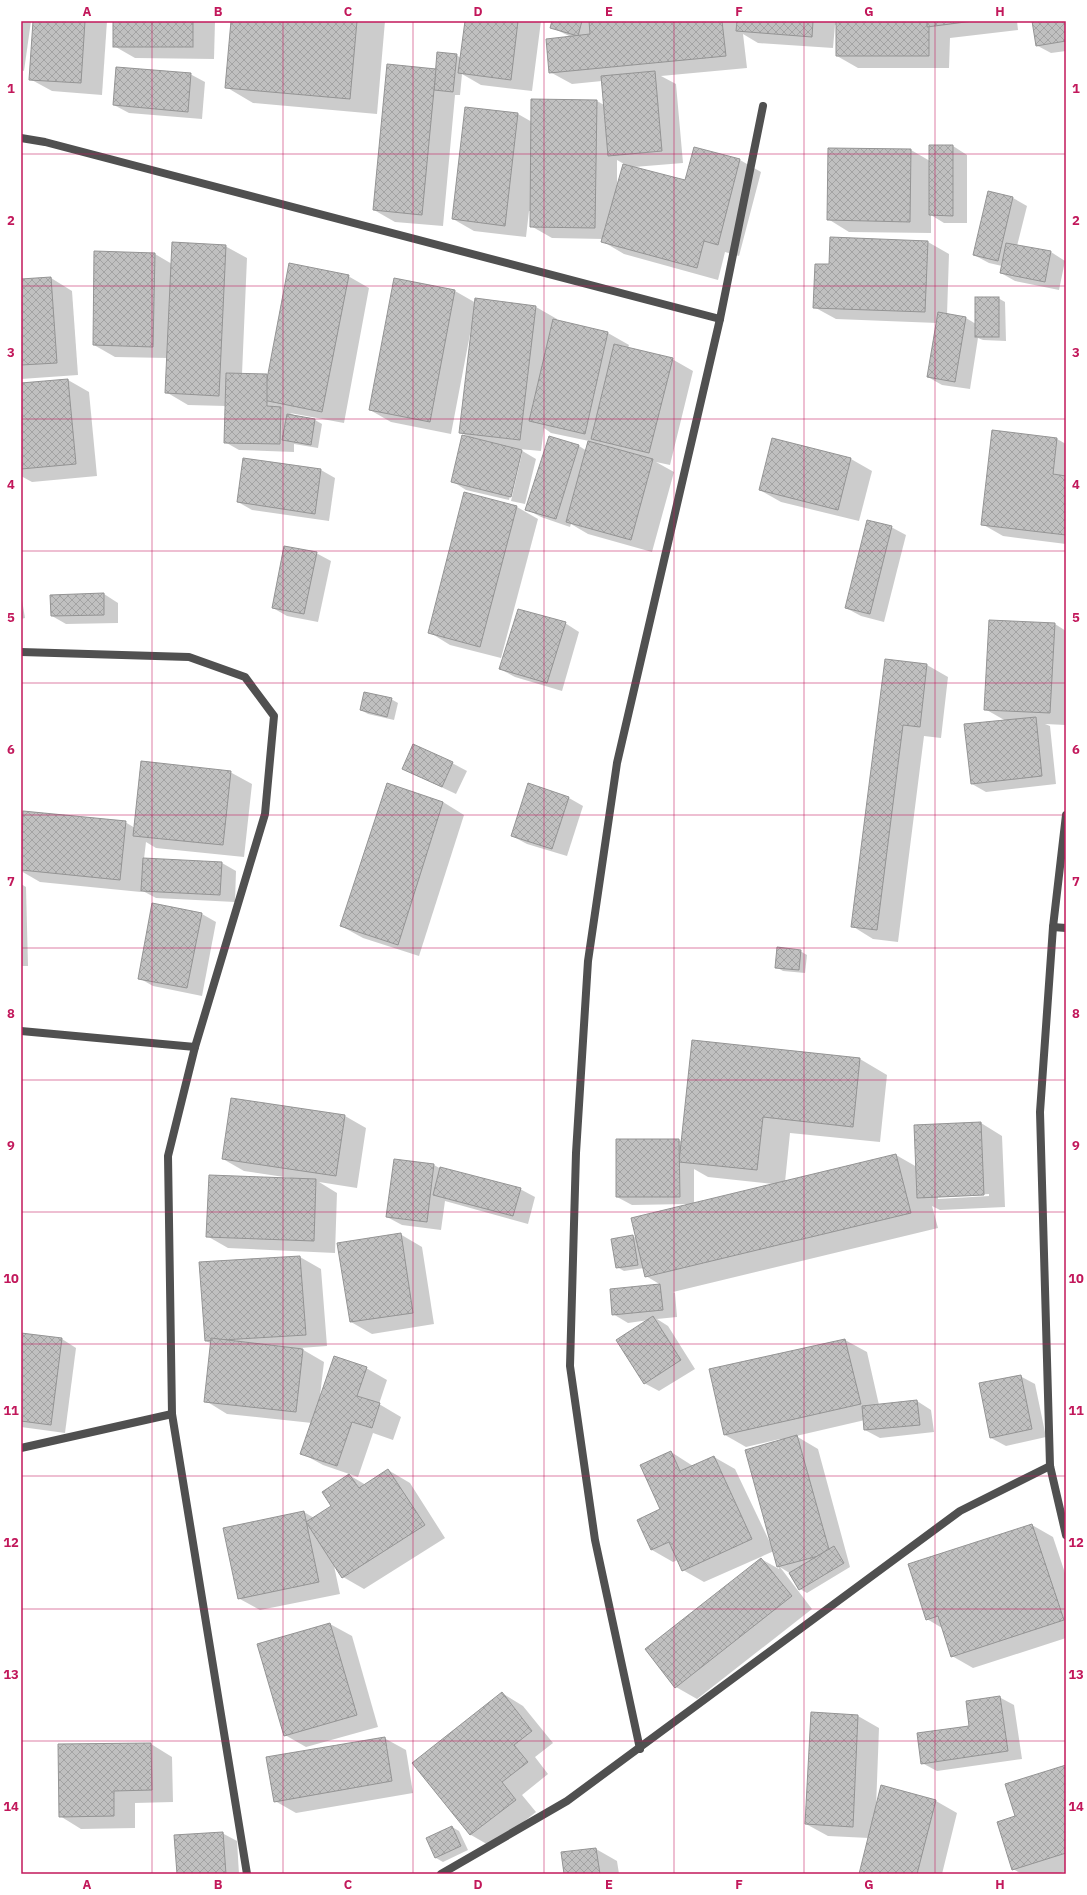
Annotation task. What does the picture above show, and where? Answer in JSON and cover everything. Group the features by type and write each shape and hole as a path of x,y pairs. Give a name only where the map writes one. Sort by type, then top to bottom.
{"street":[{"path":"640,1749 595,1540 570,1366 576,1153 588,961 618,763 720,319 763,106"},
{"path":"21,138 45,142 720,319"},
{"path":"21,652 189,657 245,677 274,716 265,814 195,1047 168,1156 172,1414 247,1874"},
{"path":"1066,815 1052,927 1040,1112 1050,1466 1066,1535"},
{"path":"1052,927 1066,928"},
{"path":"21,1031 195,1047"},
{"path":"21,1448 172,1414"},
{"path":"441,1874 567,1801 640,1749 960,1511 1050,1466"}],"building":[{"path":"33,21 85,21 81,83 29,80"},
{"path":"113,21 193,21 193,47 113,47"},
{"path":"231,21 357,21 350,99 225,88"},
{"path":"465,21 518,21 511,80 458,73"},
{"path":"552,21 582,21 578,36 550,28"},
{"path":"589,21 722,21 726,56 549,73 546,39 590,34"},
{"path":"737,21 813,21 812,37 736,31"},
{"path":"836,21 929,22 929,56 836,56"},
{"path":"927,21 973,21 927,27"},
{"path":"1032,21 1066,21 1066,41 1036,46"},
{"path":"437,52 457,54 453,92 434,90"},
{"path":"387,64 436,69 422,215 373,210"},
{"path":"116,67 191,73 188,112 113,105"},
{"path":"655,71 662,151 608,156 601,76"},
{"path":"531,99 597,100 595,228 530,227"},
{"path":"465,107 518,113 505,226 452,219"},
{"path":"929,145 953,145 953,216 929,215"},
{"path":"694,147 740,159 718,245 704,241 697,268 601,242 623,164 685,180"},
{"path":"828,148 911,149 910,222 827,220"},
{"path":"988,191 1013,197 998,261 973,255"},
{"path":"830,237 928,241 925,312 813,308 815,264 829,264"},
{"path":"172,242 226,245 219,396 165,393"},
{"path":"1006,243 1051,251 1045,282 1000,273"},
{"path":"94,251 155,253 153,347 93,345"},
{"path":"289,263 349,275 322,412 263,400"},
{"path":"51,277 57,363 21,365 21,279"},
{"path":"394,278 455,290 430,422 369,410"},
{"path":"975,297 999,297 999,337 975,337"},
{"path":"475,298 536,306 520,440 459,433"},
{"path":"938,312 966,317 955,382 927,377"},
{"path":"553,319 608,332 585,434 529,421"},
{"path":"614,344 673,358 649,453 591,439"},
{"path":"226,373 267,374 267,406 281,407 280,444 224,443"},
{"path":"68,379 76,464 21,469 21,383"},
{"path":"287,414 315,419 311,445 282,440"},
{"path":"992,430 1057,438 1053,474 1066,476 1066,535 981,525"},
{"path":"462,435 522,450 511,497 451,482"},
{"path":"549,436 579,445 556,519 525,510"},
{"path":"772,438 851,458 838,510 759,490"},
{"path":"588,441 653,459 631,540 566,522"},
{"path":"243,458 321,469 315,514 237,502"},
{"path":"464,492 517,506 480,647 428,633"},
{"path":"867,520 892,526 870,614 845,608"},
{"path":"284,546 317,552 304,614 272,608"},
{"path":"104,593 104,615 51,616 50,595"},
{"path":"518,609 566,622 547,683 499,669"},
{"path":"989,620 1055,623 1050,713 984,710"},
{"path":"885,659 927,664 920,727 903,725 877,930 851,927"},
{"path":"364,692 392,698 387,717 360,710"},
{"path":"1036,717 1042,776 971,784 964,724"},
{"path":"413,744 453,762 442,787 402,769"},
{"path":"141,761 231,771 223,845 133,836"},
{"path":"387,783 443,802 398,945 340,926"},
{"path":"528,783 569,797 552,849 511,836"},
{"path":"23,811 126,821 120,880 21,870"},
{"path":"143,858 222,862 220,895 141,891"},
{"path":"152,903 202,913 187,988 138,979"},
{"path":"777,947 801,950 799,970 775,968"},
{"path":"692,1040 860,1058 853,1127 763,1117 757,1170 679,1162"},
{"path":"231,1098 345,1115 336,1176 222,1159"},
{"path":"981,1122 984,1195 917,1198 914,1125"},
{"path":"616,1139 679,1139 680,1197 616,1197"},
{"path":"896,1154 911,1213 645,1277 631,1218"},
{"path":"394,1159 434,1164 427,1222 386,1217"},
{"path":"440,1167 521,1188 513,1216 433,1195"},
{"path":"209,1175 316,1179 314,1241 206,1237"},
{"path":"401,1233 413,1313 350,1322 337,1243"},
{"path":"633,1235 638,1265 616,1268 611,1239"},
{"path":"300,1256 306,1335 205,1341 199,1262"},
{"path":"660,1284 663,1310 612,1315 610,1289"},
{"path":"653,1316 681,1360 644,1384 616,1340"},
{"path":"21,1333 62,1338 51,1425 21,1421"},
{"path":"211,1338 303,1349 296,1412 204,1402"},
{"path":"845,1339 861,1404 724,1435 709,1369"},
{"path":"334,1356 367,1367 357,1396 380,1403 372,1428 352,1422 337,1466 300,1454"},
{"path":"1021,1375 1032,1429 990,1438 979,1383"},
{"path":"917,1400 920,1425 864,1430 862,1406"},
{"path":"797,1435 830,1553 777,1567 745,1450"},
{"path":"671,1451 680,1471 714,1456 752,1539 682,1571 669,1542 651,1550 637,1520 660,1509 640,1465"},
{"path":"388,1469 425,1525 342,1578 306,1522 331,1506 322,1492 349,1474 359,1488"},
{"path":"304,1511 319,1582 238,1599 223,1528"},
{"path":"1032,1524 1064,1620 951,1657 938,1616 926,1620 908,1564"},
{"path":"834,1546 844,1563 799,1590 789,1573"},
{"path":"761,1558 792,1596 675,1688 645,1649"},
{"path":"330,1623 357,1715 284,1736 257,1644"},
{"path":"502,1692 532,1731 514,1745 528,1762 502,1782 516,1800 470,1835 412,1763"},
{"path":"1000,1696 1008,1751 921,1764 917,1733 969,1726 966,1701"},
{"path":"811,1712 858,1715 853,1827 805,1824"},
{"path":"385,1737 392,1781 274,1802 266,1757"},
{"path":"151,1743 152,1790 114,1791 114,1816 59,1817 58,1744"},
{"path":"1066,1765 1066,1853 1012,1870 997,1822 1015,1816 1005,1784"},
{"path":"881,1785 936,1800 917,1874 859,1874"},
{"path":"452,1826 461,1846 435,1858 426,1838"},
{"path":"223,1832 226,1874 177,1874 174,1835"},
{"path":"596,1848 600,1874 564,1874 561,1852"}]}
